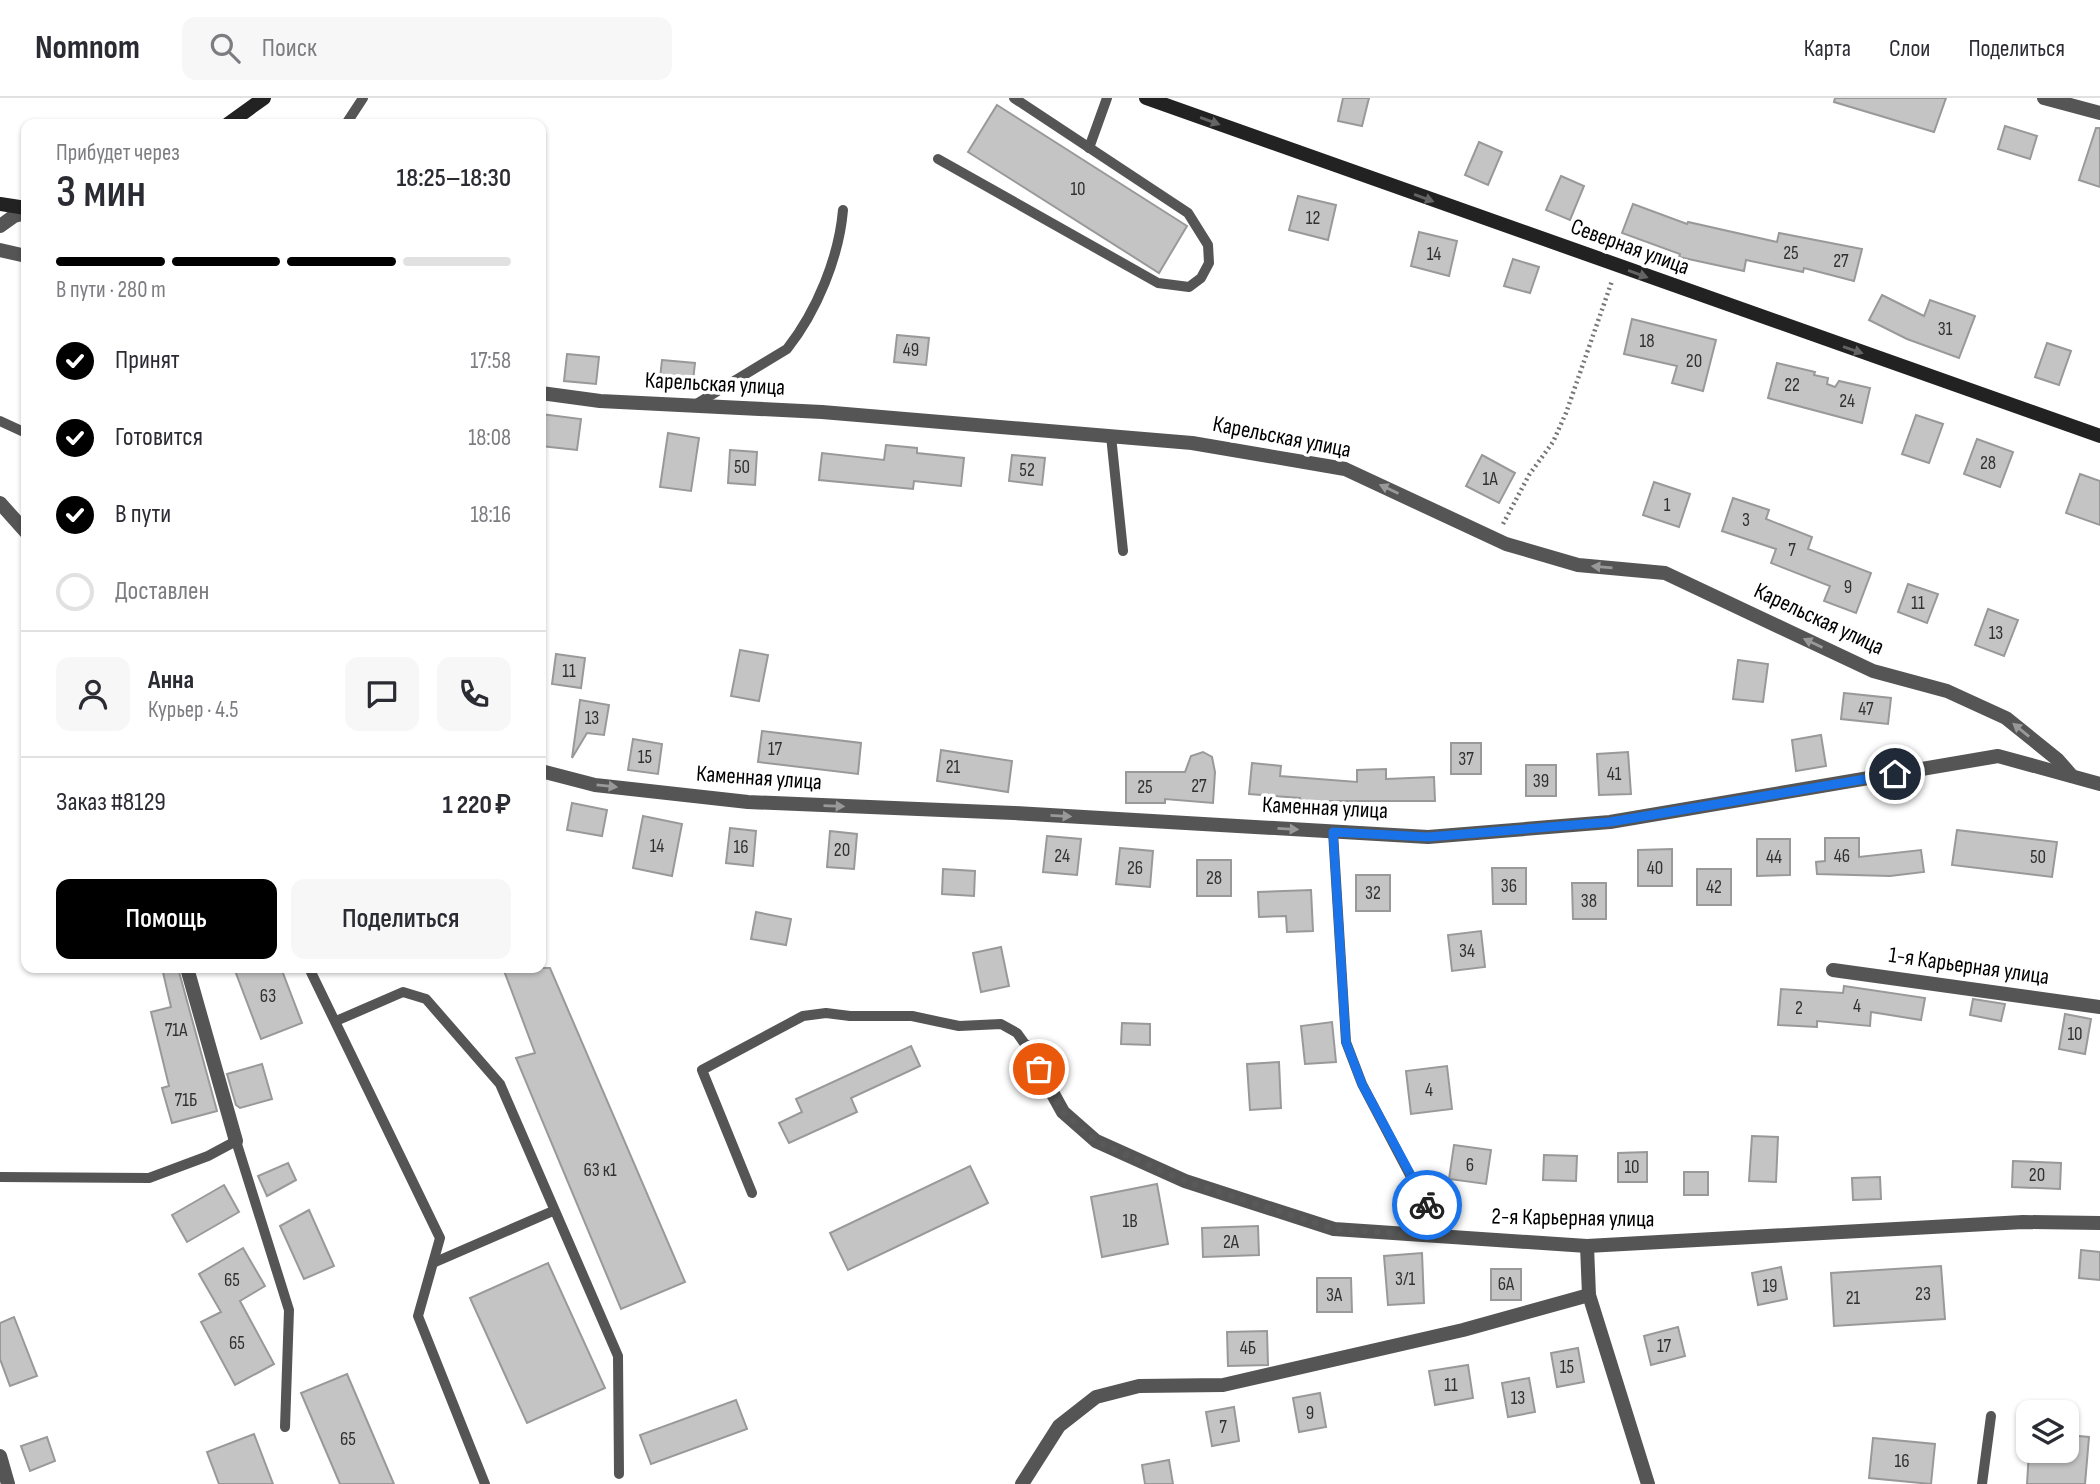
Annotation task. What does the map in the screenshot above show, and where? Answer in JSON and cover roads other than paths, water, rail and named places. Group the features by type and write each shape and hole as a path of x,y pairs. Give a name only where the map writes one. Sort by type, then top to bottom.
{"main road":[{"path":"235,119 264,98"},
{"name":"Северная улица","path":"1146,98 2100,436"},
{"path":"0,204 21,210"}],"street":[{"path":"2045,98 2067,101 2100,113"},
{"path":"0,226 21,213"},
{"path":"0,250 21,255"},
{"name":"Карельская улица","path":"546,394 600,401 822,412 1192,443 1345,469 1496,539 1578,565 1665,573 1873,671 1947,691 2006,718 2058,760 2072,776"},
{"path":"0,503 21,526"},
{"name":"Каменная улица","path":"546,772 595,785 748,802 1428,837 1610,822 1998,756 2100,783"},
{"name":"1-я Карьерная улица","path":"1833,970 2100,1007"},
{"path":"188,973 236,1141"},
{"name":"2-я Карьерная улица","path":"1027,1047 1063,1112 1096,1141 1185,1181 1334,1229 1587,1246 2022,1222 2100,1223"},
{"path":"1587,1246 1589,1295 1648,1484"},
{"path":"1022,1484 1059,1426 1096,1397 1139,1386 1223,1385 1463,1331 1589,1295"},
{"path":"0,1456 8,1484"}],"lane":[{"path":"348,119 363,98"},
{"path":"938,159 1158,284 1189,287 1200,278 1209,263 1208,245 1188,213 1013,98"},
{"path":"1089,148 1107,98"},
{"path":"693,406 788,349 799,335 841,235 843,210"},
{"path":"0,421 21,431"},
{"path":"1111,436 1123,551"},
{"path":"1333,832 1346,1042 1362,1084 1442,1236"},
{"path":"312,973 440,1238 418,1316 485,1484"},
{"path":"336,1021 403,992 426,999 500,1084 618,1356 619,1475"},
{"path":"752,1193 702,1070 803,1016 825,1013 850,1016 879,1014 912,1016 959,1026 1001,1024 1017,1033 1027,1047"},
{"path":"0,1177 149,1178 208,1156 236,1141 289,1310 285,1427"},
{"path":"433,1263 553,1211"},
{"path":"1982,1484 1990,1416"}]}
